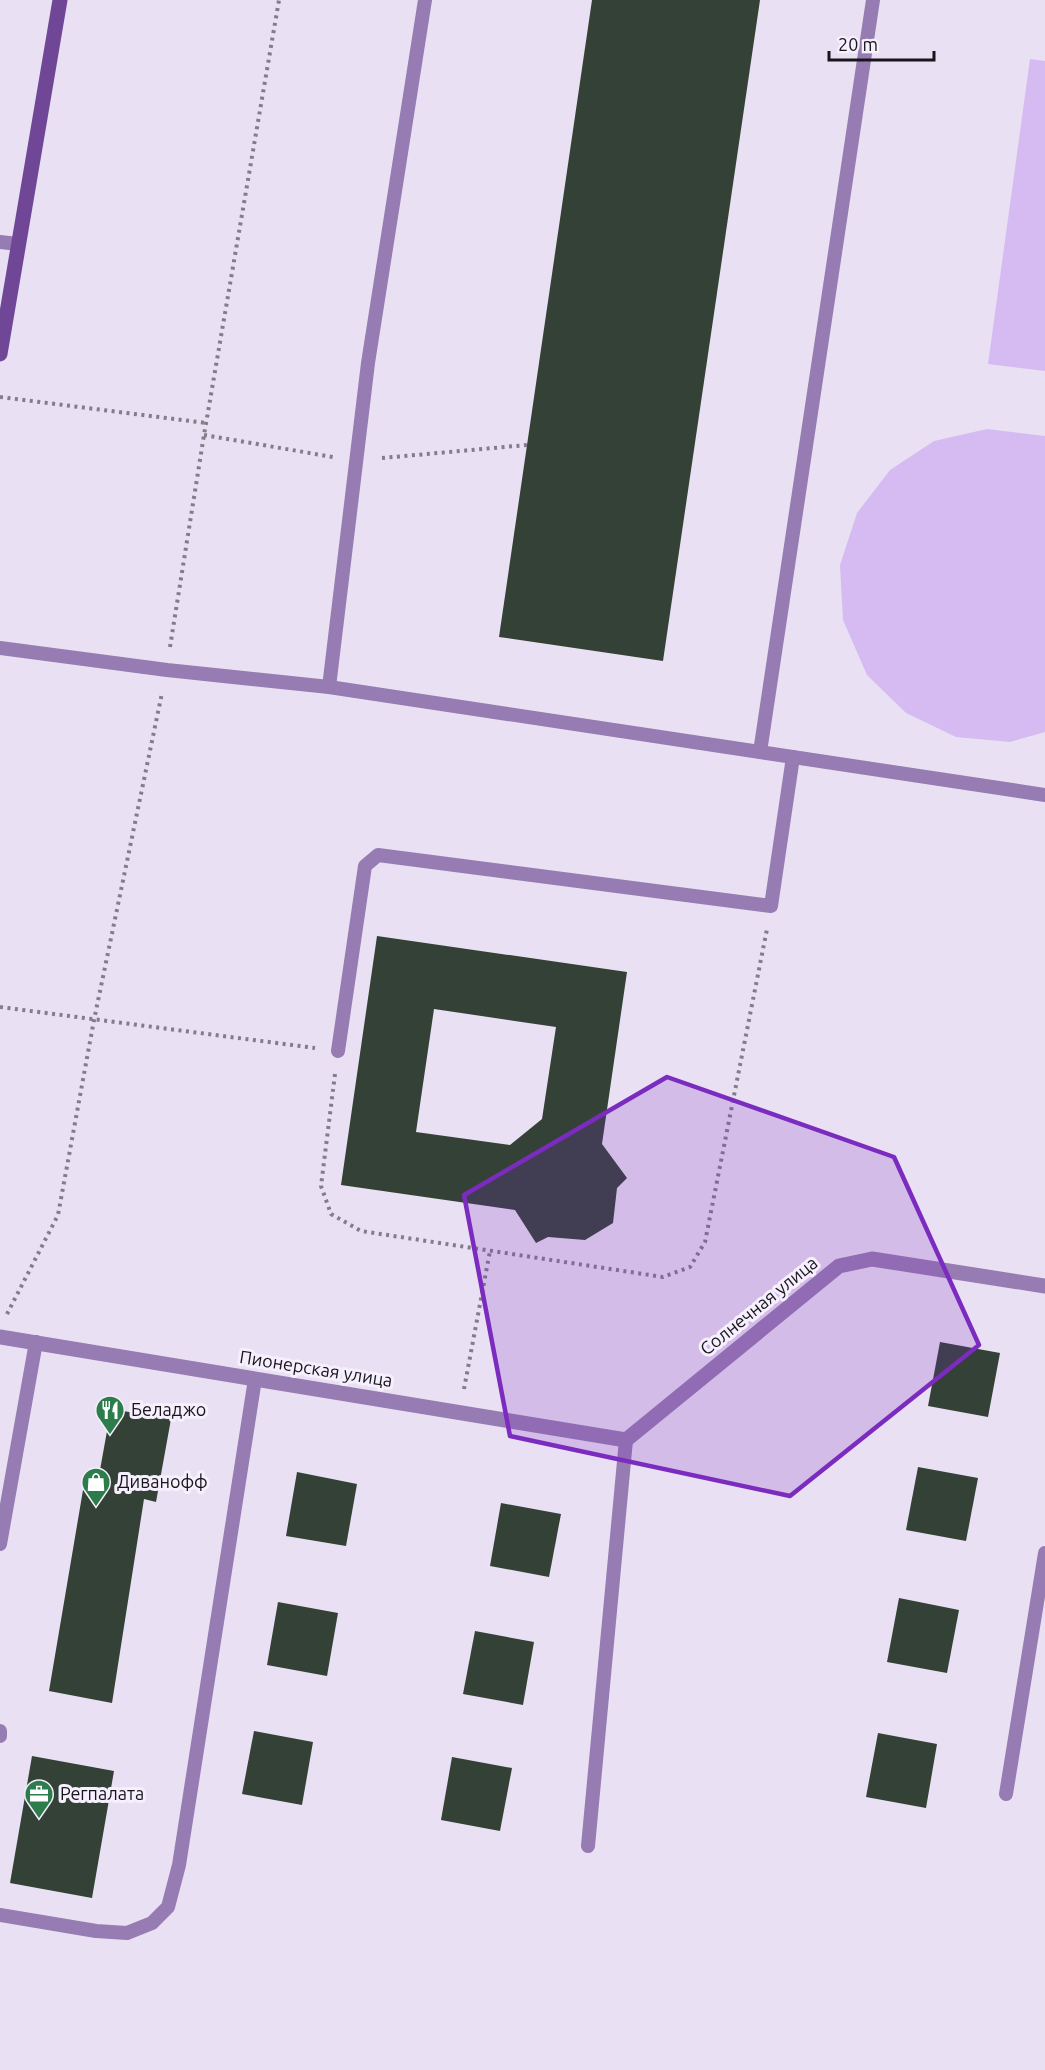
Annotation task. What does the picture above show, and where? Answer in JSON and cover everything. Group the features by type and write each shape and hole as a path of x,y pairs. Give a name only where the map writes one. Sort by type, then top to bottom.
{"main road":[{"path":"0,354 60,0"}],"street":[{"name":"Солнечная улица","path":"626,1440 839,1266 872,1259 1045,1286"},
{"name":"Пионерская улица","path":"0,1337 626,1440"}],"lane":[{"path":"328,687 369,363 425,0"},
{"path":"760,752 873,0"},
{"path":"0,242 18,244"},
{"path":"0,648 167,670 328,687 1045,795"},
{"path":"338,1051 365,866 378,855 771,906 794,757"},
{"path":"0,1544 36,1342"},
{"path":"0,1915 96,1931 127,1933 152,1923 168,1907 179,1865 255,1379"},
{"path":"588,1846 626,1440"},
{"path":"1006,1794 1045,1553"},
{"path":"0,1731 0,1736"}],"path":[{"path":"5,1317 58,1215 94,1020 167,670 206,423 279,0"},
{"path":"0,397 206,423"},
{"path":"0,1006 338,1051 321,1186 330,1214 361,1231 663,1277 690,1267 705,1242 771,906"},
{"path":"459,1413 490,1251"}],"highlighted area":[{"path":"667,1077 894,1157 979,1345 790,1496 510,1436 464,1195"}],"shaded area":[{"path":"1030,59 1045,61 1045,371 988,364"},
{"path":"987,429 1045,436 1045,732 1010,742 956,737 906,713 867,675 843,620 840,565 857,513 890,470 934,441"}],"building":[{"path":"592,0 760,0 663,661 499,637"},
{"path":"377,936 627,972 602,1144 627,1178 617,1188 613,1223 585,1240 548,1237 536,1243 515,1210 341,1185","holes":["434,1009 556,1027 542,1119 510,1145 416,1132"]},
{"path":"940,1342 1000,1353 988,1417 928,1406"},
{"path":"111,1409 171,1419 156,1502 144,1499 112,1703 49,1691 83,1490 96,1492"},
{"path":"918,1467 978,1478 966,1541 906,1530"},
{"path":"297,1472 357,1484 346,1546 286,1536"},
{"path":"501,1503 561,1514 549,1577 490,1566"},
{"path":"899,1598 959,1610 947,1673 887,1662"},
{"path":"278,1602 338,1613 327,1676 267,1665"},
{"path":"475,1631 534,1642 523,1705 463,1694"},
{"path":"254,1731 313,1742 302,1805 242,1794"},
{"path":"878,1733 937,1744 926,1808 866,1797"},
{"path":"32,1756 114,1771 92,1898 10,1883"},
{"path":"452,1757 512,1768 500,1831 441,1820"}],"place":[{"name":"Беладжо","path":"110,1436"},
{"name":"Диванофф","path":"96,1508"},
{"name":"Регпалата","path":"39,1820"}]}
